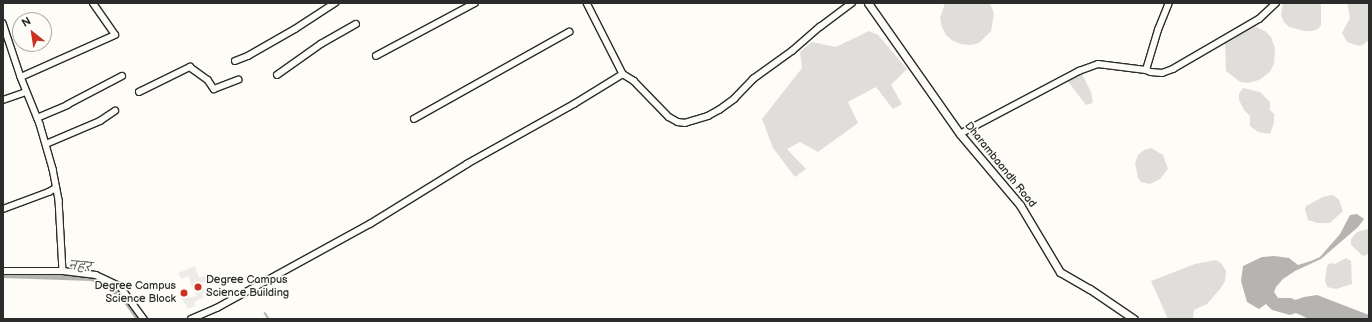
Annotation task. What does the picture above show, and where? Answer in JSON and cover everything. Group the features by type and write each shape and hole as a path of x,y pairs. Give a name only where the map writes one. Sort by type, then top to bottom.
{"main road":[{"name":"Dharambaandh Road","path":"868,3 960,134 1020,205 1060,272 1090,289 1134,319"}],"street":[{"path":"21,77 115,35 94,3"},
{"path":"235,61 248,56 281,37 335,3"},
{"path":"376,56 475,3"},
{"path":"587,3 623,74 634,81 670,117 678,122 685,123 697,120 719,110 734,99 753,79 792,51 820,27 852,3"},
{"path":"1146,70 1158,30 1169,3"},
{"path":"960,134 1080,71 1098,64 1162,73 1174,69 1259,18 1276,3"},
{"path":"3,23 26,92 46,144 56,188 62,271"},
{"path":"276,75 321,44 356,24"},
{"path":"414,119 569,32"},
{"path":"139,92 190,67 208,80 214,89 238,80"},
{"path":"191,319 217,308 370,224 468,164 574,104 623,74"},
{"path":"37,118 67,105 122,76"},
{"path":"3,100 26,92"},
{"path":"46,144 100,121 115,111"},
{"path":"3,209 56,188"},
{"path":"3,271 62,271 96,275 120,286 144,319"}],"shaded area":[{"path":"945,3 990,3 994,14 991,31 979,43 970,45 953,41 946,35 940,18"},
{"path":"1283,3 1321,3 1321,25 1318,29 1313,31 1305,31 1289,27 1284,22 1281,15"},
{"path":"1347,3 1369,3 1369,40 1359,46 1347,42 1342,33 1350,18"},
{"path":"1252,25 1265,31 1271,37 1275,48 1274,63 1270,72 1259,80 1248,83 1240,82 1226,71 1225,42"},
{"path":"869,31 878,35 907,69 891,85 902,104 893,109 876,87 848,102 858,123 818,152 800,142 787,149 806,169 795,177 773,148 762,119 802,68 800,52 812,42 836,47"},
{"path":"1081,72 1091,92 1093,103 1086,105 1067,80"},
{"path":"1243,88 1260,92 1270,102 1270,110 1274,114 1274,123 1270,134 1258,132 1250,126 1250,116 1244,110 1239,100 1239,94"},
{"path":"1151,148 1163,155 1168,169 1160,179 1150,184 1141,182 1138,178 1135,163 1138,155 1144,150"},
{"path":"1332,195 1339,200 1343,211 1330,223 1317,223 1308,220 1305,210 1306,206 1323,197"},
{"path":"1357,214 1364,219 1358,227 1321,259 1295,271 1283,279 1276,287 1274,292 1278,298 1291,298 1295,300 1317,295 1369,315 1369,319 1309,319 1296,313 1290,315 1272,310 1266,304 1259,309 1247,302 1241,281 1243,266 1262,257 1274,256 1289,258 1298,265 1320,257 1340,234 1350,215"},
{"path":"1369,227 1369,254 1363,256 1351,245 1351,239 1357,232 1368,229"},
{"path":"1346,258 1351,261 1352,284 1336,289 1327,287 1325,280 1327,266 1330,263 1335,264"},
{"path":"1216,260 1221,263 1226,271 1225,281 1220,289 1207,304 1194,310 1193,319 1168,319 1151,281 1195,264"},
{"name":"Degree Campus Science Building","path":"195,266 199,278 205,275 208,280 201,284 205,292 202,294 204,297 194,302 195,306 188,309 180,296 187,292 190,298 197,295 191,285 189,276 181,279 178,273"}],"waterway":[{"name":"नहर","path":"3,275 92,278 123,296 139,319"},
{"path":"265,313 269,319"}],"place":[{"name":"Degree Campus Science Building","path":"198,287"},
{"name":"Degree Campus Science Block","path":"184,293"}]}
